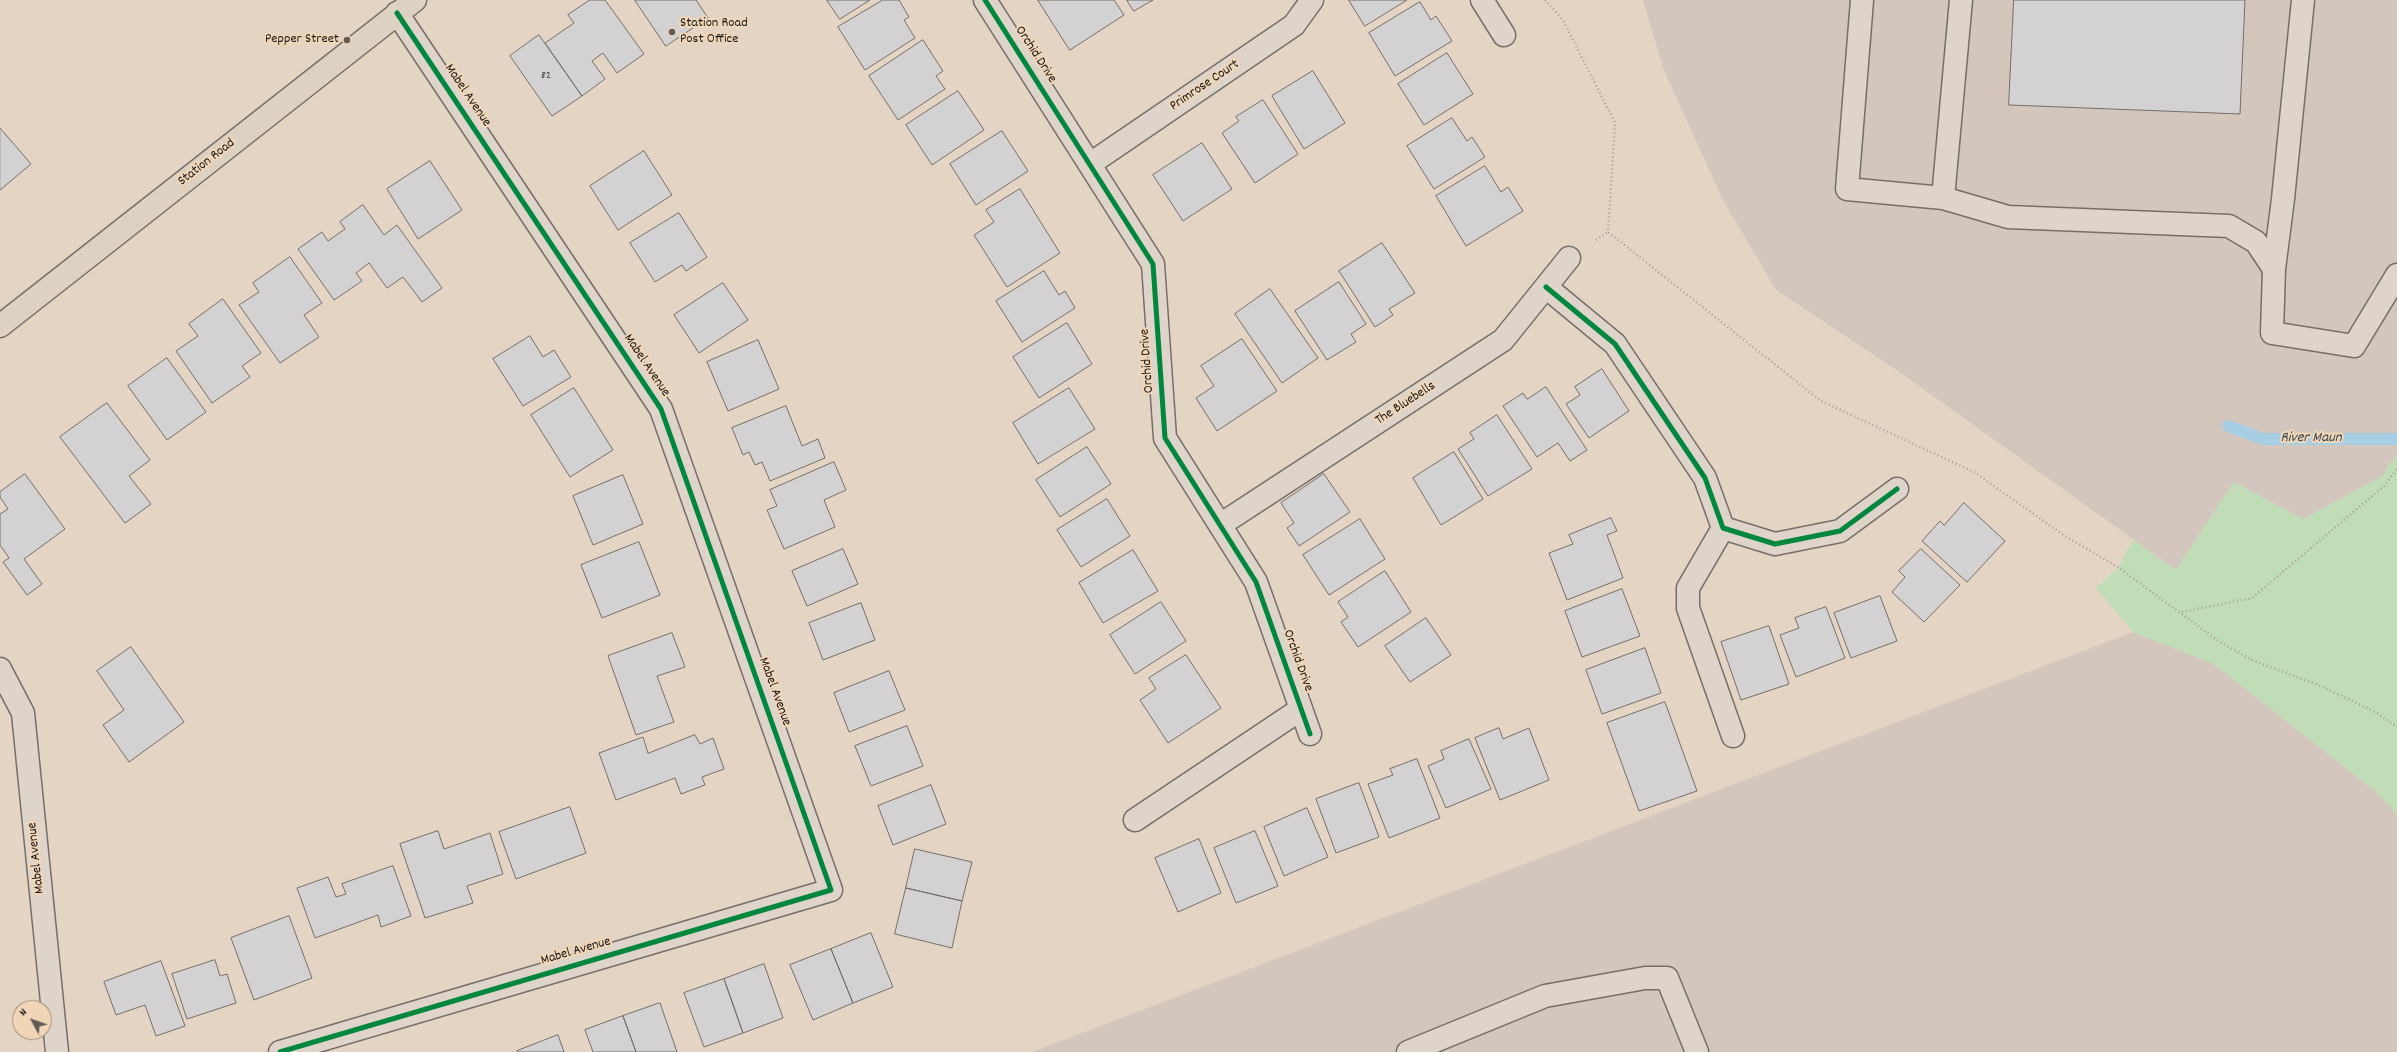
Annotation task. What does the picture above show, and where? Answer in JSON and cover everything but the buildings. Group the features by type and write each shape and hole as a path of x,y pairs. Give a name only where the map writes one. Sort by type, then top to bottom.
{"main road":[{"name":"Station Road","path":"0,326 415,0"}],"street":[{"name":"Orchid Drive","path":"985,0 1153,264 1165,438 1256,582 1310,734"},
{"name":"Primrose Court","path":"1090,164 1294,25 1312,0"},
{"path":"1482,0 1504,35"},
{"path":"1862,0 1848,189 1943,198 2008,217 2229,226 2256,242 2274,269"},
{"path":"1943,198 1961,0"},
{"path":"2303,0 2283,199 2274,269 2272,333 2354,346 2397,275"},
{"name":"Mabel Avenue","path":"280,1052 831,890 661,409 397,13"},
{"name":"The Bluebells","path":"1220,525 1503,340 1569,258"},
{"path":"1546,287 1615,344 1705,478 1723,528"},
{"path":"1723,528 1776,544 1840,531 1896,490"},
{"path":"1723,528 1688,588 1688,608 1733,736"},
{"name":"Mabel Avenue","path":"0,669 23,713 57,1052"},
{"path":"1135,820 1301,709"},
{"path":"1408,1052 1545,996 1652,978 1667,978 1697,1052"}],"path":[{"path":"1545,0 1563,20 1615,123 1608,232 1821,401 1974,472 2065,536 2118,567 2182,612 2217,640 2252,660 2323,687 2377,713 2397,727"},
{"path":"2182,612 2252,598 2384,486 2397,469"}],"shaded area":[{"path":"1643,0 2397,0 2397,454 2382,477 2303,519 2234,482 2176,570 1908,378 1776,290 1723,200 1663,68"},
{"path":"2133,632 2214,664 2375,791 2397,814 2397,1052 1032,1052"}],"green space":[{"path":"2397,454 2397,814 2375,791 2214,664 2133,632 2096,588 2118,567 2133,540 2176,570 2234,482 2303,519 2381,477"}],"waterway":[{"name":"River Maun","path":"2228,426 2263,439 2395,439"}],"cycle path":[{"path":"985,0 1153,264 1165,438 1256,582 1310,734"},
{"path":"280,1052 831,890 661,409 397,13"},
{"path":"1546,287 1615,344 1705,478 1723,528 1775,544 1840,531 1897,489"}],"place":[{"name":"Station Road Post Office","path":"672,32"},
{"name":"Pepper Street","path":"347,40"}]}
